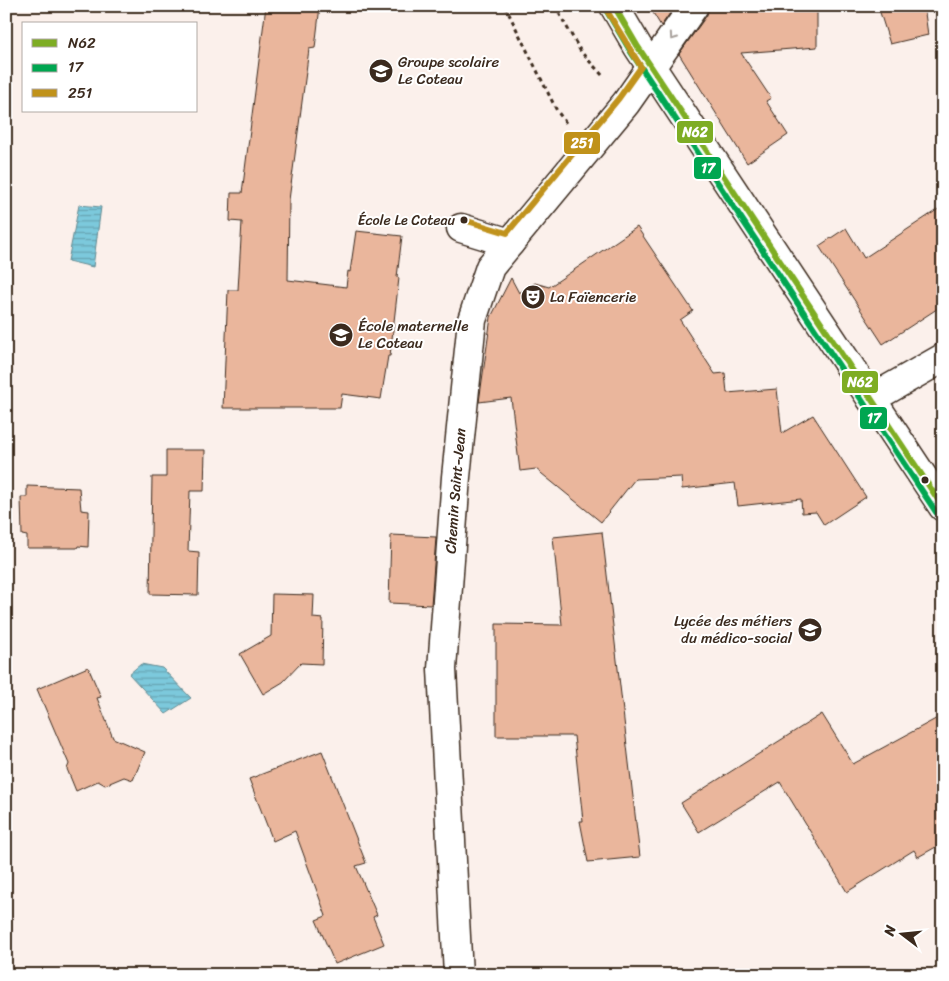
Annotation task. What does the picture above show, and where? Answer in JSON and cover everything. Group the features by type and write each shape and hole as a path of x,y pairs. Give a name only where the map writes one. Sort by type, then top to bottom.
{"street":[{"path":"614,6 652,67 943,507"},
{"name":"Chemin Saint-Jean","path":"458,975 442,669 454,496 472,320 490,267 626,103 694,6"},
{"path":"460,228 510,243"},
{"path":"871,399 943,358"}],"path":[{"path":"505,6 557,111 587,151"},
{"path":"556,6 581,52 626,103"}],"water":[{"path":"79,205 101,207 93,267 68,261"},
{"path":"141,664 162,668 191,698 166,714 129,674"}],"building":[{"path":"266,6 320,6 315,48 309,49 289,200 288,280 346,287 356,231 402,236 390,356 388,356 381,399 342,394 340,408 223,408 228,290 238,290 242,222 230,221 231,193 242,193"},
{"path":"649,6 675,6 661,26"},
{"path":"709,6 817,6 817,47 741,53 771,98 766,101 788,135 747,163 679,54 707,15"},
{"path":"878,6 924,6 928,35 890,44"},
{"path":"943,206 943,305 883,344 819,246 846,228 864,258"},
{"path":"637,227 693,311 680,320 715,374 725,373 727,393 777,389 782,433 813,415 866,497 824,525 816,512 802,513 801,499 738,506 735,483 682,489 681,477 635,479 601,522 536,469 520,471 511,398 479,402 491,317 511,278 519,293 535,283 549,287"},
{"path":"166,450 205,450 204,491 190,491 188,551 199,552 198,595 150,594 152,477 166,477"},
{"path":"27,486 79,488 81,510 89,511 88,547 27,548 27,536 22,535 21,497 27,497"},
{"path":"602,532 640,857 588,862 580,821 583,821 574,736 496,736 496,624 562,625 553,537"},
{"path":"391,535 436,537 431,605 389,603"},
{"path":"272,594 314,595 313,618 323,619 322,664 301,663 283,682 263,694 240,654 271,636"},
{"path":"88,667 101,697 97,698 113,738 145,752 133,780 124,777 105,785 98,781 76,791 67,769 69,764 37,689"},
{"path":"822,714 853,764 943,715 943,843 918,857 914,850 847,892 780,782 699,832 681,803"},
{"path":"322,751 366,863 356,866 377,915 373,917 384,944 335,964 316,920 326,916 295,831 273,841 249,779"}],"transit line":[{"name":"N62","path":"614,6 638,47 943,507"},
{"name":"17","path":"606,10 631,52 936,512"},
{"name":"251","path":"464,220 507,233 619,98 641,67 607,11"}],"place":[{"name":"Groupe scolaire Le Coteau","path":"381,71"},
{"name":"École Le Coteau","path":"464,220"},
{"name":"La Faïencerie","path":"533,297"},
{"name":"École maternelle Le Coteau","path":"341,335"},
{"name":"Lycée des métiers du médico-social","path":"810,630"}]}
